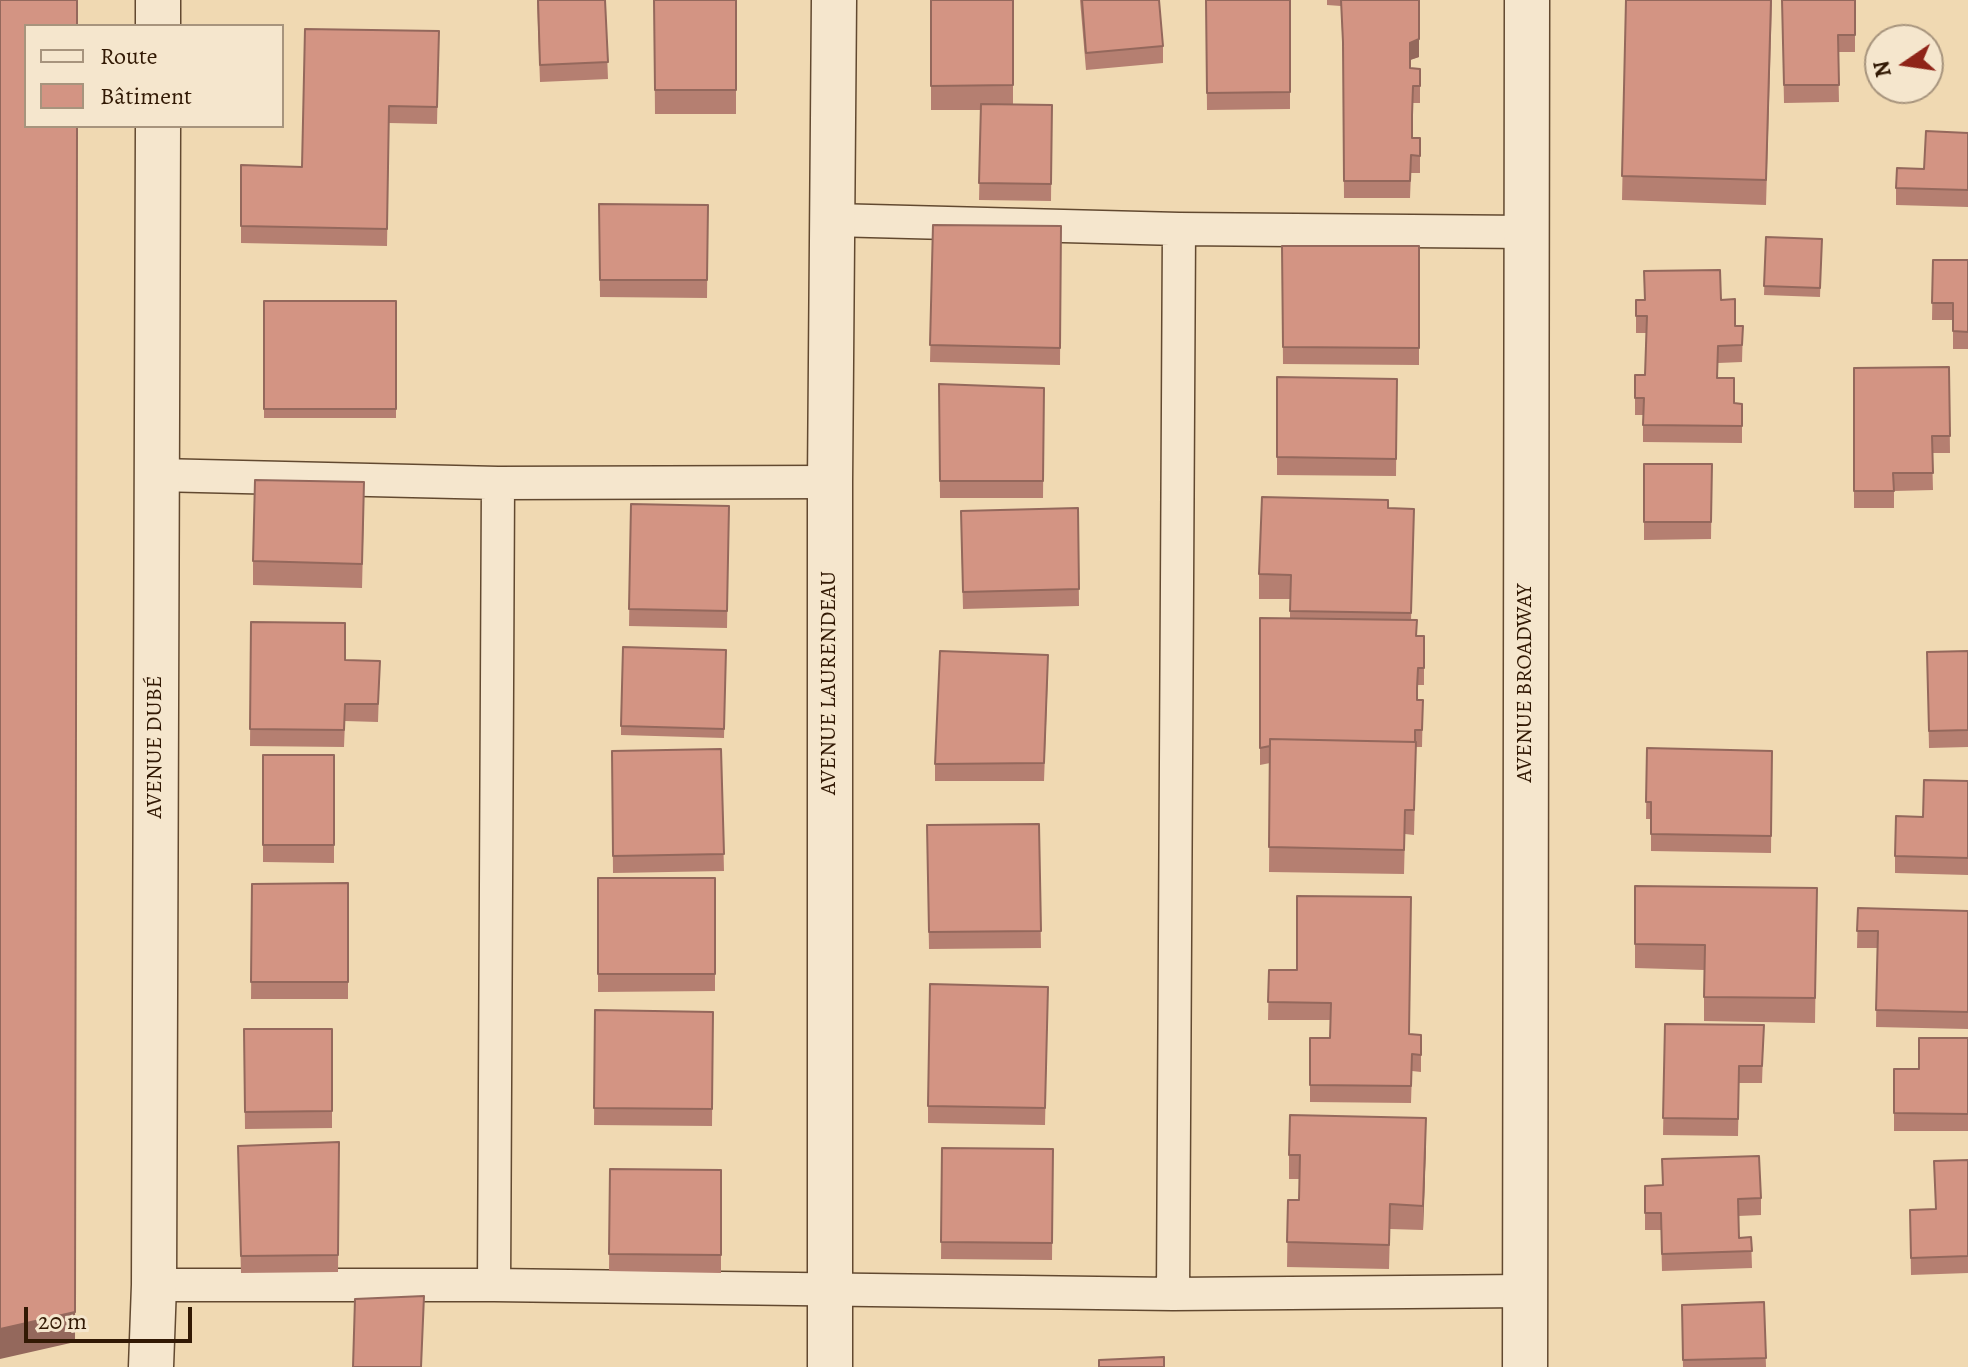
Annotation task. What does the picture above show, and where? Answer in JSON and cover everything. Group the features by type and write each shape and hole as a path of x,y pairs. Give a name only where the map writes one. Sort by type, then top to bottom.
{"street":[{"path":"158,0 158,24"},
{"name":"AVENUE LAURENDEAU","path":"830,1367 830,482 834,0"},
{"name":"AVENUE BROADWAY","path":"1525,1367 1527,0"},
{"name":"AVENUE DUBÉ","path":"151,1367 154,1285 158,128"}],"lane":[{"path":"832,220 1179,229 1527,232"},
{"path":"1173,1294 1179,229"},
{"path":"157,475 498,483 830,482"},
{"path":"494,1285 498,483"},
{"path":"154,1285 494,1285 1173,1294 1525,1291"}],"building":[{"path":"0,0 77,0 77,24 24,24 24,128 77,128 75,1312 0,1329"},
{"path":"538,0 605,0 608,62 540,65"},
{"path":"654,0 736,0 736,90 655,90"},
{"path":"931,0 1013,0 1013,85 931,86"},
{"path":"1082,0 1159,0 1163,46 1086,53"},
{"path":"1206,0 1290,0 1290,92 1207,93"},
{"path":"1341,0 1419,0 1419,39 1410,43 1410,68 1420,69 1420,86 1413,86 1412,138 1420,138 1420,156 1411,155 1410,181 1344,181"},
{"path":"1626,0 1771,0 1766,180 1622,176"},
{"path":"1782,0 1855,0 1855,35 1838,35 1839,85 1784,85"},
{"path":"305,29 439,31 437,107 389,106 387,229 241,226 241,165 302,167"},
{"path":"981,104 1052,105 1051,184 979,183"},
{"path":"1926,131 1968,133 1968,190 1896,188 1897,168 1924,169"},
{"path":"599,204 708,205 707,280 600,280"},
{"path":"933,225 1061,226 1060,348 930,345"},
{"path":"1766,237 1822,239 1820,288 1764,286"},
{"path":"1282,246 1419,246 1419,348 1283,347"},
{"path":"1933,260 1968,260 1968,332 1953,331 1953,303 1932,303"},
{"path":"1720,270 1721,300 1735,299 1735,326 1743,326 1742,345 1718,346 1717,378 1734,378 1734,403 1742,404 1742,426 1643,425 1644,398 1635,398 1635,375 1645,375 1647,316 1636,316 1636,300 1645,300 1644,271"},
{"path":"264,301 396,301 396,409 264,409"},
{"path":"1949,367 1950,436 1932,436 1933,473 1893,473 1894,491 1854,491 1854,368"},
{"path":"1277,377 1397,379 1396,459 1277,457"},
{"path":"939,384 1044,388 1043,481 940,481"},
{"path":"1644,464 1712,464 1711,522 1644,522"},
{"path":"255,480 364,482 362,564 253,561"},
{"path":"1262,497 1388,500 1388,508 1414,509 1411,613 1290,611 1291,575 1259,574"},
{"path":"631,504 729,506 727,611 629,609"},
{"path":"1078,508 1079,589 963,592 961,511"},
{"path":"1260,618 1417,620 1416,636 1424,636 1424,668 1418,668 1417,700 1423,700 1422,730 1415,730 1415,742 1270,739 1270,746 1260,748"},
{"path":"251,622 345,623 345,660 380,661 378,704 345,704 344,730 250,729"},
{"path":"623,647 726,650 724,729 621,726"},
{"path":"940,651 1048,655 1044,763 935,764"},
{"path":"1968,651 1968,730 1929,731 1927,652"},
{"path":"1270,739 1416,742 1414,810 1405,810 1404,850 1269,847"},
{"path":"1647,748 1772,751 1771,836 1651,834 1651,802 1646,802"},
{"path":"721,749 724,854 613,856 612,751"},
{"path":"263,755 334,755 334,845 263,845"},
{"path":"1924,780 1968,781 1968,858 1895,856 1896,816 1923,817"},
{"path":"1039,824 1041,931 929,932 927,825"},
{"path":"598,878 715,878 715,974 598,974"},
{"path":"348,883 348,982 251,982 252,884"},
{"path":"1635,886 1817,888 1815,998 1704,997 1705,945 1635,944"},
{"path":"1297,896 1411,897 1409,1034 1421,1035 1421,1055 1412,1054 1411,1086 1310,1085 1310,1038 1330,1038 1331,1003 1268,1002 1269,970 1297,970"},
{"path":"1858,908 1968,911 1968,1012 1876,1010 1878,931 1857,931"},
{"path":"930,984 1048,987 1045,1108 928,1106"},
{"path":"595,1010 713,1012 712,1109 594,1108"},
{"path":"1665,1024 1764,1025 1762,1066 1739,1066 1738,1119 1663,1118"},
{"path":"244,1029 332,1029 332,1111 245,1112"},
{"path":"1919,1038 1968,1038 1968,1114 1894,1113 1894,1069 1919,1069"},
{"path":"1290,1115 1426,1118 1423,1206 1390,1204 1389,1245 1287,1242 1288,1200 1299,1200 1300,1155 1289,1155"},
{"path":"339,1142 338,1255 241,1256 238,1146"},
{"path":"942,1148 1053,1149 1052,1243 941,1242"},
{"path":"1759,1156 1761,1198 1738,1199 1739,1238 1751,1237 1752,1251 1662,1254 1661,1213 1645,1213 1645,1186 1663,1185 1662,1159"},
{"path":"1968,1160 1968,1256 1911,1258 1910,1210 1936,1209 1934,1161"},
{"path":"610,1169 721,1170 721,1255 609,1254"},
{"path":"424,1296 421,1367 353,1367 355,1299"},
{"path":"1764,1302 1766,1358 1683,1360 1682,1305"},
{"path":"1164,1357 1164,1367 1099,1367 1099,1360"}]}
